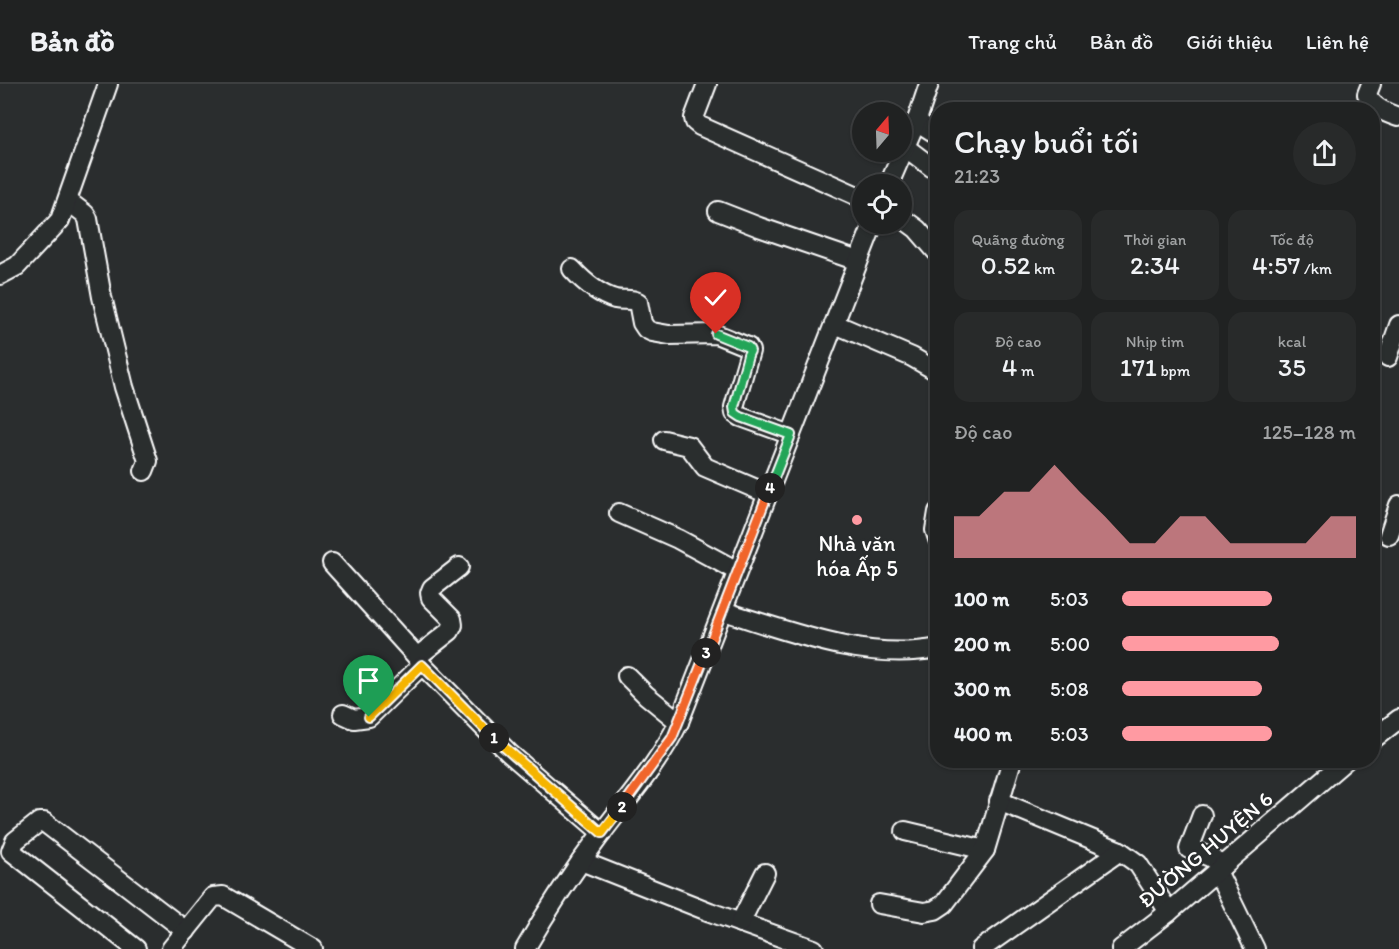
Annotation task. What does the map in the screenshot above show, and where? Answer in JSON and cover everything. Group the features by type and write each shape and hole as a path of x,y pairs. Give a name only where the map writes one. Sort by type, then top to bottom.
{"street":[{"path":"0,275 17,266 60,220 108,84"},
{"path":"707,84 694,118 700,126 852,194"},
{"path":"912,130 929,84"},
{"path":"1371,84 1367,94 1372,102"},
{"path":"1380,109 1399,118"},
{"path":"916,121 930,130"},
{"path":"912,152 930,166"},
{"path":"68,201 88,219 102,297 124,387 148,461 144,471"},
{"path":"718,211 858,261"},
{"path":"912,225 930,244"},
{"path":"525,949 580,861 640,784 672,738 869,234"},
{"path":"572,269 583,280 616,299 633,299 638,302 642,323 652,332 669,335 716,334 748,347 750,351 734,407 735,413 791,435"},
{"path":"835,324 912,357 930,367"},
{"path":"1387,360 1399,326"},
{"path":"664,440 689,446 705,467 768,494"},
{"path":"1380,531 1394,538 1399,505"},
{"path":"619,513 678,539 737,571"},
{"path":"332,563 420,661 509,753 602,833"},
{"path":"343,714 354,719 369,717 450,631 453,625 452,619 431,598 430,593 432,588 459,567"},
{"path":"723,611 830,643 874,651 930,650"},
{"path":"627,676 679,722"},
{"path":"1380,734 1399,719"},
{"path":"879,904 924,912 935,910 945,903 985,850 1009,768"},
{"name":"ĐƯỜNG HUYỆN 6","path":"1120,949 1220,868 1331,768"},
{"path":"999,801 1120,851 1138,864 1168,912"},
{"path":"1202,815 1189,849 1210,857 1220,868 1256,949"},
{"path":"136,949 11,850 15,841 39,822 44,822 186,931"},
{"path":"905,831 985,850"},
{"path":"981,949 1120,851"},
{"path":"580,861 814,949"},
{"path":"740,923 765,873"},
{"path":"171,949 213,897 222,896 313,949"}],"place":[{"name":"Nhà văn hóa Ấp 5","path":"857,520"}],"route":[{"path":"369,717 422,665 509,753 602,833 672,738 791,435 735,413 734,407 750,351 748,347 716,334"}]}
